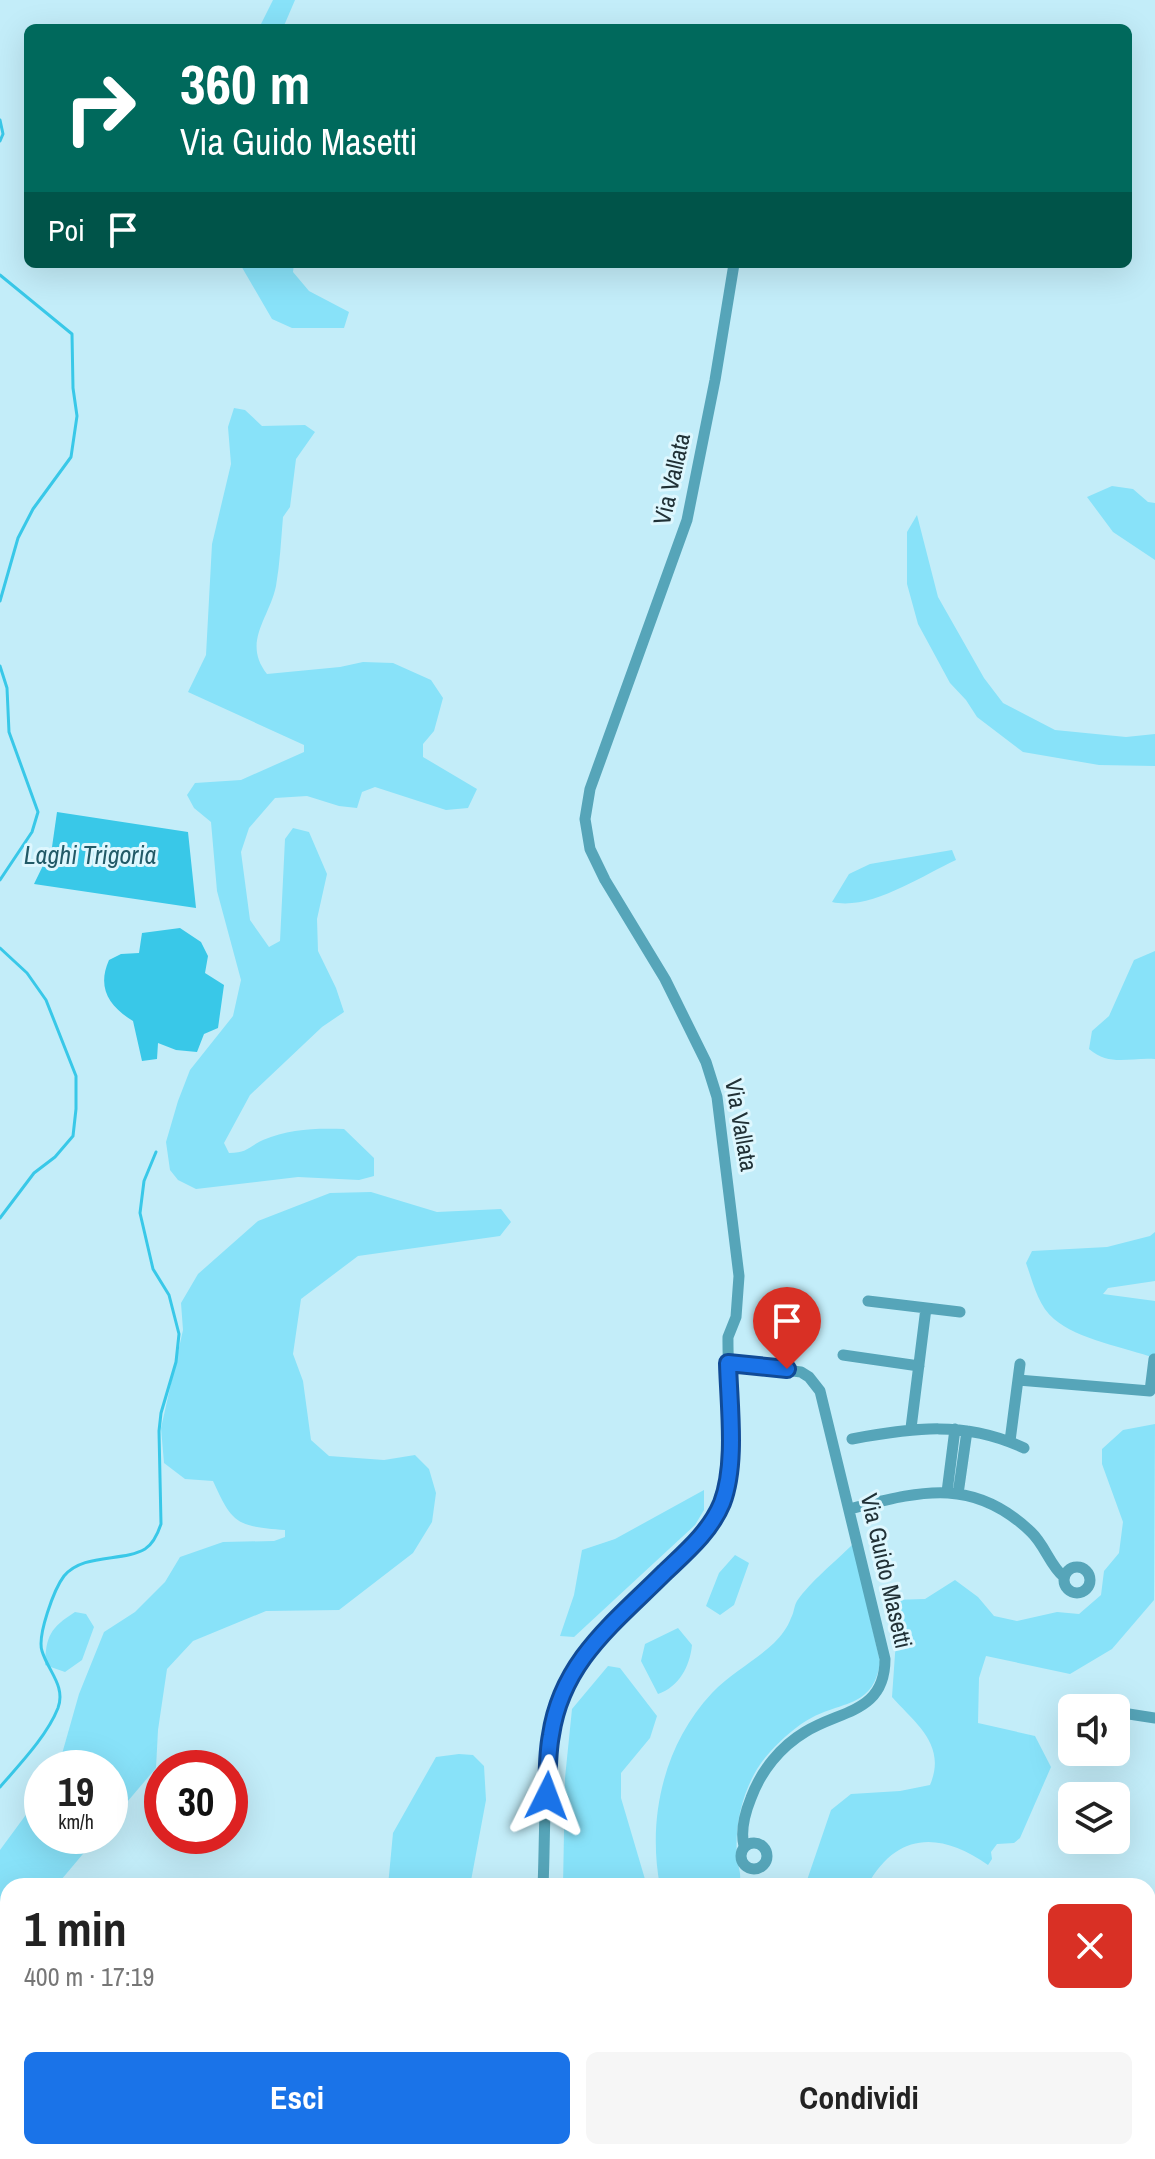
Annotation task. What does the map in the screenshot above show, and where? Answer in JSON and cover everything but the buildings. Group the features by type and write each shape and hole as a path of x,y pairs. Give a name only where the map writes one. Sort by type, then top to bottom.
{"street":[{"name":"Via Vallata","path":"543,1878 550,1736 569,1675 588,1651 701,1537 717,1513 728,1486 728,1337 739,1302 739,1276 723,1128 715,1088 665,979 605,880 587,842 585,819 595,774 687,520 733,268"},
{"path":"868,1301 960,1312"},
{"path":"911,1428 926,1308"},
{"path":"843,1355 919,1366"},
{"path":"1018,1380 1150,1391 1154,1359"},
{"name":"Via Guido Masetti","path":"728,1363 801,1372 816,1383 883,1649 883,1676 867,1703 805,1731 774,1757 750,1800 743,1833 744,1846"},
{"path":"1010,1441 1020,1364"},
{"path":"852,1439 911,1428 961,1430 1010,1441 1024,1448"},
{"path":"952,1493 961,1430"},
{"path":"849,1509 920,1492 952,1493 993,1506 1025,1526 1039,1540 1064,1577"},
{"path":"1130,1714 1155,1718"}],"shaded area":[{"path":"273,0 295,0 285,24 261,24"},
{"path":"242,268 294,268 293,272 309,291 349,312 344,328 292,328 272,319"},
{"path":"234,408 245,410 262,426 305,425 315,432 296,459 290,507 283,517 276,586 257,641 260,662 267,674 363,662 393,663 431,680 443,698 434,731 423,744 423,757 477,789 468,808 446,810 375,787 362,792 357,808 307,796 275,798 249,828 241,852 250,920 269,947 280,941 285,839 293,828 309,832 327,874 317,919 318,951 344,1012 322,1027 250,1095 224,1143 229,1153 235,1153 292,1131 344,1129 374,1158 374,1176 359,1180 298,1177 196,1189 178,1180 170,1170 166,1142 178,1101 190,1070 233,1016 241,980 217,891 211,822 194,808 187,795 195,783 241,780 304,752 304,745 188,692 206,655 212,544 231,464 228,427"},
{"path":"1112,486 1133,489 1148,502 1155,503 1155,560 1113,532 1087,497"},
{"path":"917,515 938,597 984,678 1003,703 1055,730 1126,737 1155,734 1155,766 1099,765 1023,752 977,717 950,683 918,624 907,584 907,532"},
{"path":"952,850 956,860 879,897 847,903 832,902 849,874 870,864"},
{"path":"1155,951 1155,1059 1113,1060 1097,1055 1089,1049 1092,1031 1109,1016 1134,960"},
{"path":"371,1192 437,1212 501,1209 511,1222 500,1236 358,1256 301,1299 293,1354 303,1381 311,1440 329,1456 384,1460 415,1455 429,1469 436,1493 432,1522 413,1553 339,1610 266,1611 193,1641 167,1669 157,1750 144,1750 144,1782 128,1801 128,1750 63,1750 79,1694 104,1632 135,1612 165,1582 180,1557 223,1542 274,1541 285,1537 285,1530 256,1527 238,1520 226,1507 213,1481 185,1479 164,1463 161,1428 183,1330 181,1303 198,1274 258,1221 330,1193"},
{"path":"1155,1232 1155,1281 1108,1288 1103,1294 1155,1301 1155,1358 1075,1332 1048,1314 1026,1263 1032,1251 1107,1247"},
{"path":"1155,1424 1154,1600 1112,1649 1070,1674 986,1656 979,1678 978,1723 1035,1736 1051,1767 1020,1838 1014,1843 997,1844 988,1865 953,1847 921,1842 906,1846 892,1855 872,1878 808,1878 831,1810 851,1794 900,1791 930,1785 935,1758 932,1747 919,1726 892,1697 896,1640 892,1600 925,1599 955,1580 978,1597 994,1616 1017,1621 1057,1612 1079,1614 1101,1595 1104,1571 1119,1553 1123,1522 1102,1464 1102,1449 1123,1430"},
{"path":"704,1490 704,1510 695,1525 574,1637 560,1636 574,1595 582,1550 615,1539"},
{"path":"853,1544 880,1662 872,1687 856,1700 801,1724 761,1763 743,1801 737,1829 740,1878 659,1878 658,1808 663,1783 682,1735 712,1693 777,1640 788,1625 796,1603"},
{"path":"735,1555 749,1563 734,1605 720,1615 706,1606 719,1573"},
{"path":"75,1612 86,1614 94,1627 82,1660 65,1672 45,1665 51,1634"},
{"path":"678,1628 692,1645 689,1661 677,1681 658,1694 641,1661 645,1644"},
{"path":"608,1666 620,1668 657,1716 650,1738 621,1773 621,1798 645,1878 563,1878 565,1778 572,1709"},
{"path":"473,1755 484,1766 486,1800 471,1878 389,1878 393,1833 436,1757"},
{"path":"24,1817 24,1854 83,1854 63,1878 0,1878 0,1850"}],"water":[{"name":"Laghi Trigoria","path":"57,812 188,832 196,908 34,884 52,847"},
{"path":"180,928 201,942 208,956 205,973 224,985 218,1028 204,1034 197,1052 176,1050 158,1043 157,1059 142,1061 133,1021 117,1009 107,995 106,970 109,960 121,954 139,953 142,933"}],"waterway":[{"path":"0,120 3,134 0,141"},
{"path":"0,275 72,334 77,416 71,457 33,509 18,538 0,601"},
{"path":"0,666 7,688 9,732 38,812 32,832 0,880"},
{"path":"0,948 27,973 46,1000 76,1076 73,1136 55,1157 34,1173 0,1218"},
{"path":"0,1787 40,1740 58,1708 60,1693 41,1644 47,1613 60,1582 72,1569 82,1564 145,1549 157,1535 161,1524 159,1431 176,1362 179,1334 169,1295 153,1269 140,1213 144,1181 156,1152"}],"route":[{"path":"547,1796 550,1736 569,1675 609,1627 701,1537 723,1501 728,1486 730,1444 728,1363 787,1369"}]}
